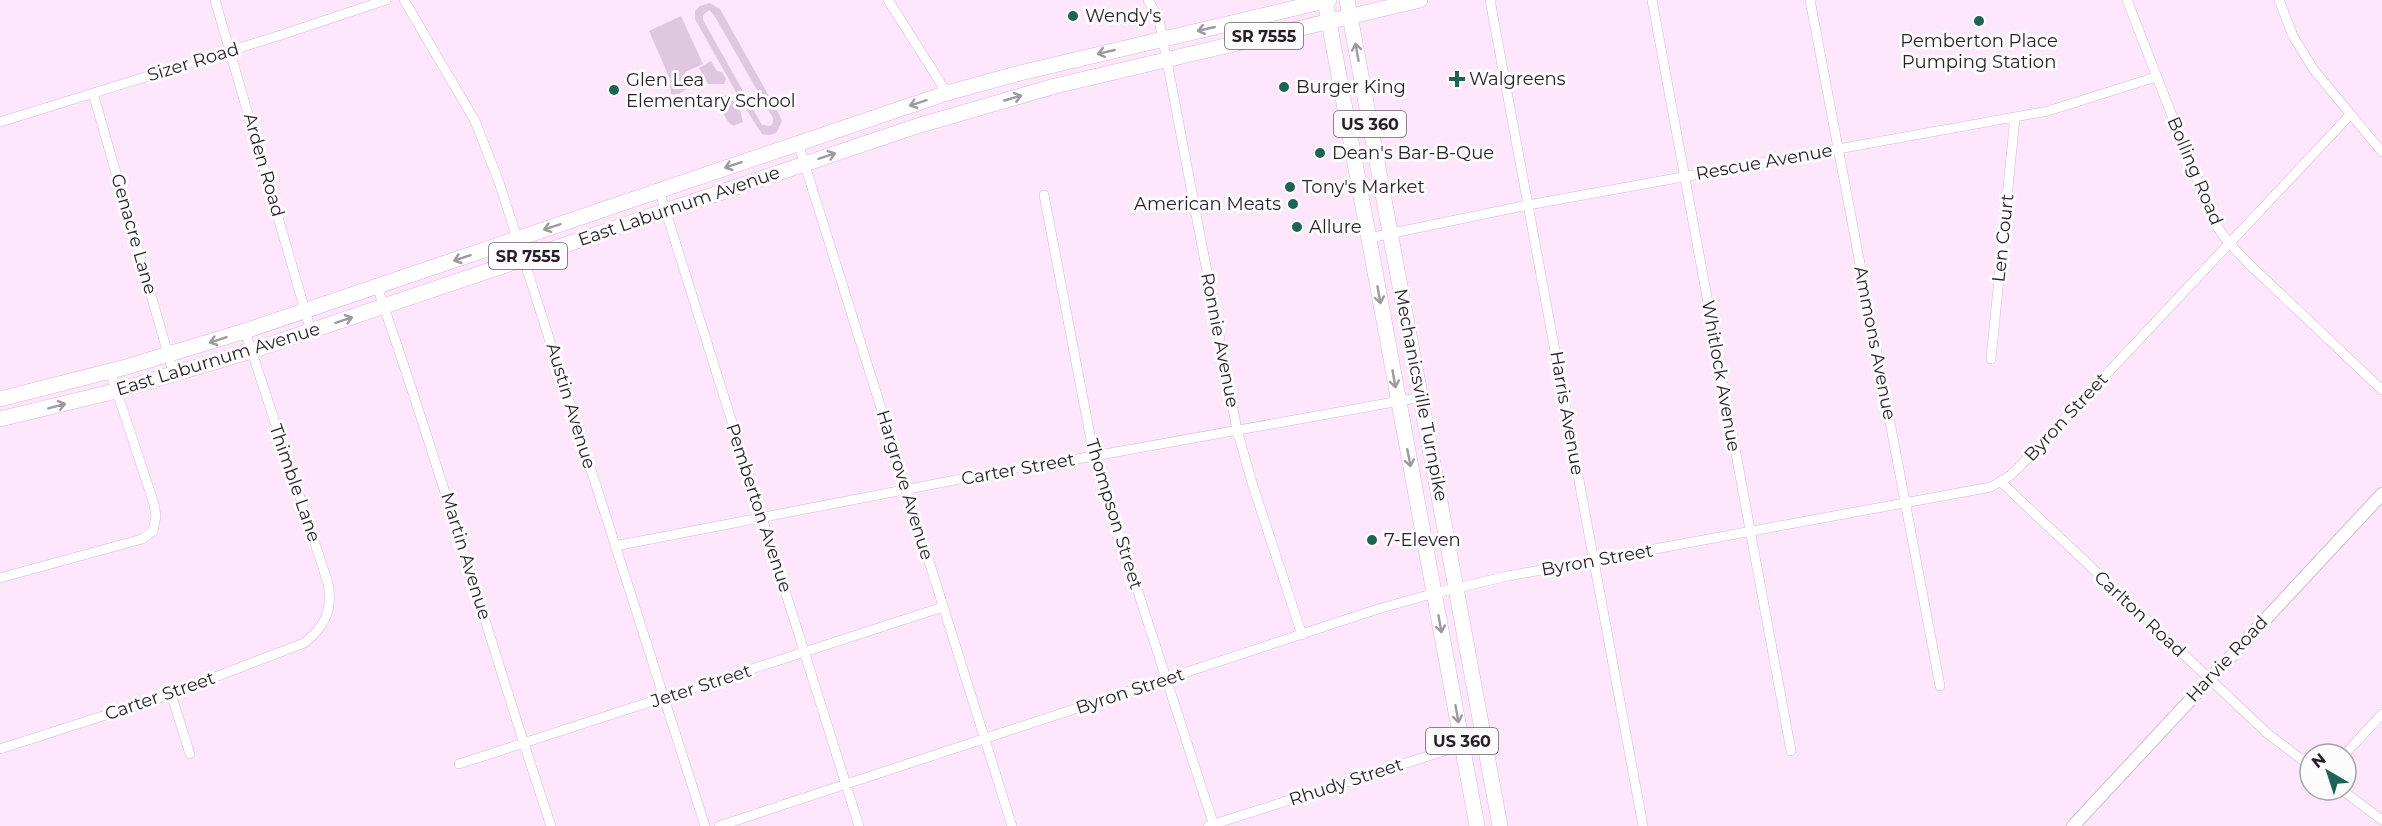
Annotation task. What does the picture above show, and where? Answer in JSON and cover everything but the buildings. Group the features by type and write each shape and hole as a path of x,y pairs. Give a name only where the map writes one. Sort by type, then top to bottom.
{"main road":[{"name":"East Laburnum Avenue","path":"0,399 168,355 245,331 947,93 1020,73 1326,0"},
{"name":"Mechanicsville Turnpike","path":"1326,0 1328,21 1477,826"},
{"name":"Mechanicsville Turnpike","path":"1347,0 1500,826"},
{"path":"1350,16 1420,0"},
{"name":"East Laburnum Avenue","path":"0,419 116,391 251,351 917,126 1026,94 1350,16"}],"street":[{"name":"Arden Road","path":"215,0 311,331"},
{"name":"Sizer Road","path":"1,119 231,51 386,0"},
{"name":"Austin Avenue","path":"405,0 475,120 499,182 705,826"},
{"path":"888,0 947,93"},
{"name":"Ronnie Avenue","path":"1148,0 1159,20 1163,39 1237,430 1302,635"},
{"name":"Harris Avenue","path":"1490,0 1643,826"},
{"name":"Whitlock Avenue","path":"1652,0 1791,752"},
{"name":"Ammons Avenue","path":"1810,0 1940,686"},
{"name":"Bolling Road","path":"2127,0 2210,216 2229,243 2382,390"},
{"path":"2279,0 2293,36 2314,70 2382,152"},
{"name":"Rescue Avenue","path":"1369,238 1838,148 2048,111 2156,77"},
{"name":"Genacre Lane","path":"93,93 174,375"},
{"name":"Byron Street","path":"718,826 1435,593 1750,531 1991,487 2001,482 2023,463 2350,115"},
{"name":"Len Court","path":"1991,359 2015,117"},
{"name":"Hargrove Avenue","path":"798,143 1012,826"},
{"name":"Pemberton Avenue","path":"659,190 859,826"},
{"name":"Thompson Street","path":"1044,195 1094,456 1212,826"},
{"name":"Martin Avenue","path":"377,287 443,480 551,826"},
{"name":"Thimble Lane","path":"245,331 328,583 330,607 325,621 315,634"},
{"path":"0,578 142,539 150,534 156,524 154,504 110,371"},
{"name":"Carter Street","path":"615,546 907,490 1422,397"},
{"name":"Carlton Road","path":"2001,482 2208,679 2267,733 2298,757"},
{"name":"Harvie Road","path":"2073,826 2208,679 2380,500"},
{"name":"Jeter Street","path":"459,765 943,607"},
{"name":"Carter Street","path":"0,749 171,694 304,643 315,634"},
{"path":"171,694 190,754"},
{"path":"2356,742 2382,714"},
{"name":"Rhudy Street","path":"1212,826 1485,738"},
{"path":"2358,802 2382,820"}],"shaded area":[{"path":"710,3 720,9 779,114 782,121 776,133 762,134 742,103 740,110 743,122 733,126 725,117 720,105 720,97 727,95 731,101 741,101 695,19 695,11 700,6","holes":["709,10 773,118 771,126 762,125 703,20 703,15"]},
{"path":"681,16 703,64 685,72 689,83 688,88 677,95 671,94 670,80 684,73 670,79 649,31"},
{"path":"711,61 726,79 724,84 708,84 699,68"}],"place":[{"name":"Wendy's","path":"1073,16"},
{"name":"Pemberton Place Pumping Station","path":"1979,21"},
{"name":"Walgreens","path":"1457,79"},
{"name":"Burger King","path":"1284,87"},
{"name":"Glen Lea Elementary School","path":"614,90"},
{"name":"Dean's Bar-B-Que","path":"1320,153"},
{"name":"Tony's Market","path":"1290,187"},
{"name":"American Meats","path":"1293,204"},
{"name":"Allure","path":"1297,227"},
{"name":"7-Eleven","path":"1372,540"}]}
